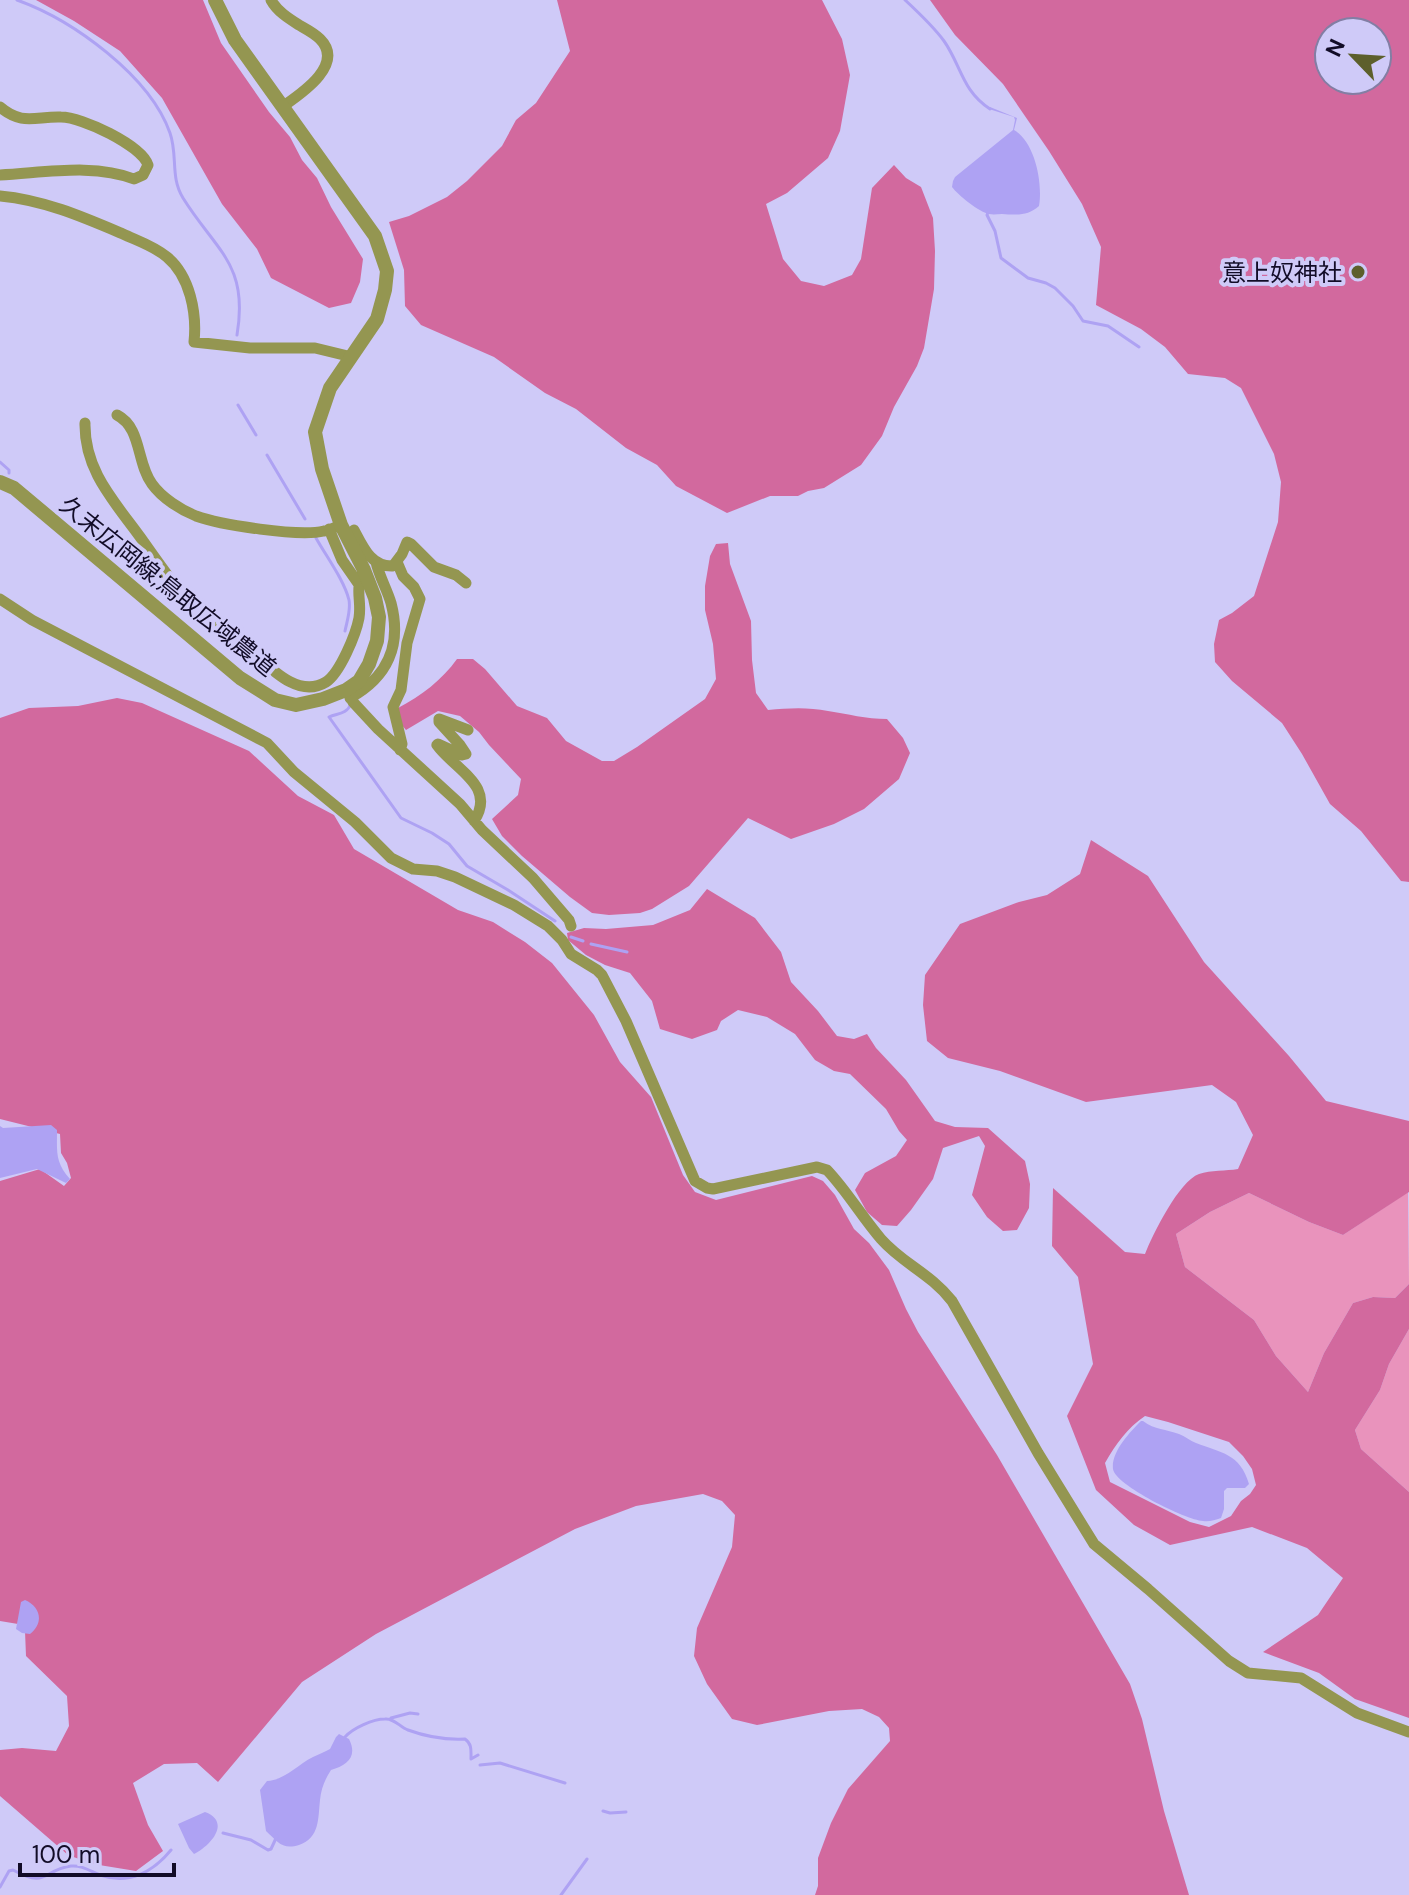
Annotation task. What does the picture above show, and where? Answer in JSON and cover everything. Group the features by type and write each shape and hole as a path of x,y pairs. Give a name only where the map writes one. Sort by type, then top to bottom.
{"street":[{"path":"215,0 235,40 375,236 387,271 377,319 330,388 315,432 322,469 342,528 366,572 379,617 377,641 369,664 348,694 378,729 445,789 533,878 571,926"},
{"path":"271,0 280,11 318,38 326,51 321,76 282,107"},
{"path":"0,107 19,117 33,120 64,116 105,130 142,154 148,165 143,175 134,179 95,170 0,175"},
{"path":"0,196 66,210 167,257 179,271 194,308 194,342 250,348 315,348 352,357"},
{"path":"117,415 130,424 140,459 152,484 183,509 228,524 272,530 322,532 342,528"},
{"path":"85,423 85,439 94,468 113,504 161,567 209,625 241,641 288,683 312,687 325,683 333,675 345,655 359,617 366,572"},
{"name":"久末広岡線;鳥取広域農道","path":"0,482 14,488 240,678 275,700 296,705 348,694"},
{"path":"366,572 393,566 407,542 434,567 456,575 466,583"},
{"path":"397,562 420,599 407,643 401,690 393,707 402,744 400,750"},
{"path":"0,599 32,620 267,743 294,772 355,822 398,863 455,877 514,905 548,926 571,954 602,975 626,1021 695,1181 713,1189 817,1167 827,1170 881,1239 895,1253 934,1280 952,1301 1038,1453 1094,1544 1240,1668 1256,1675 1301,1678 1357,1713 1409,1732"},
{"path":"468,730 439,719 466,754 437,745 480,792 482,806 474,821"}],"shaded area":[{"path":"36,0 203,0 221,43 317,178 363,259 360,282 351,303 329,308 271,278 257,249 222,204 162,98 120,51"},
{"path":"557,0 822,0 842,39 850,75 840,131 828,158 787,193 766,204 783,259 801,281 824,286 852,275 861,259 872,188 894,165 906,178 921,187 933,218 935,251 934,289 924,348 917,366 882,436 861,465 824,488 798,496 770,496 727,513 676,486 657,465 626,448 576,409 545,393 494,357 421,325 405,306 404,270 389,222 409,216 447,197 467,181 502,146 516,120 536,103 570,51"},
{"path":"930,0 1409,0 1409,882 1401,881 1361,831 1330,804 1282,723 1232,681 1215,662 1214,644 1219,620 1254,596 1278,522 1281,482 1274,454 1241,388 1225,378 1188,374 1165,347 1141,329 1096,305 1101,247 1082,204 1003,84 955,35"},
{"path":"990,107 1017,118 1014,130 1027,144 1036,164 1040,186 1039,206 1026,213 985,213 952,187 955,177 1013,130 1014,117"},
{"path":"728,543 730,564 751,621 756,693 768,710 813,709 887,719 903,738 910,753 899,779 864,809 834,824 791,839 748,818 689,886 652,909 640,913 592,913 502,836 492,819 518,795 521,779 479,732 460,716 438,711 406,730 401,724 398,708 430,687 457,659 473,659 517,706 547,718 566,741 602,761 614,761 705,699 716,679 713,644 705,610 705,586 710,556 716,544"},
{"path":"117,698 142,703 249,751 298,796 334,815 354,849 458,910 493,922 552,963 594,1015 620,1062 651,1097 683,1175 695,1192 716,1200 812,1176 823,1181 835,1195 854,1229 889,1270 918,1332 997,1455 1130,1684 1189,1895 815,1895 818,1858 831,1823 848,1789 890,1741 889,1728 879,1717 862,1709 829,1711 757,1725 732,1719 707,1684 694,1656 697,1628 732,1547 735,1515 722,1501 703,1494 636,1506 575,1529 376,1634 302,1682 218,1782 197,1763 164,1764 133,1783 148,1825 163,1851 136,1871 93,1864 68,1855 0,1796 0,1750 56,1751 69,1726 67,1696 26,1656 25,1631 18,1624 0,1621 0,1181 40,1169 64,1186 71,1178 61,1153 60,1134 0,1119 0,718 29,708 78,706"},
{"path":"1091,840 1148,876 1204,962 1326,1101 1409,1121 1409,1192 1343,1235 1249,1193 1210,1212 1176,1234 1185,1267 1254,1320 1276,1356 1308,1392 1324,1353 1353,1303 1373,1297 1395,1298 1409,1284 1409,1329 1389,1364 1380,1390 1355,1430 1361,1449 1409,1492 1409,1718 1355,1699 1319,1673 1263,1652 1318,1615 1343,1578 1307,1548 1252,1527 1170,1545 1134,1525 1096,1490 1067,1416 1093,1364 1078,1277 1052,1246 1053,1188 1125,1252 1145,1254 1160,1222 1183,1187 1199,1174 1238,1169 1253,1135 1236,1102 1212,1085 1086,1102 1000,1071 948,1058 927,1041 923,1005 925,975 960,924 1047,895 1080,874","holes":["1145,1416 1229,1442 1252,1469 1256,1485 1231,1516 1209,1527 1190,1522 1110,1482 1105,1463 1127,1431"]},
{"path":"707,889 755,918 781,952 791,982 837,1036 854,1039 867,1034 935,1121 955,1127 988,1128 1025,1161 1030,1184 1029,1208 1017,1230 1003,1231 987,1217 972,1195 985,1146 979,1136 943,1148 933,1179 911,1210 897,1226 882,1225 867,1212 855,1190 865,1173 896,1156 907,1140 886,1109 850,1074 834,1071 815,1060 795,1034 767,1017 738,1010 721,1021 717,1030 692,1039 660,1029 652,1001 630,973 586,955 568,940 567,933 584,928 653,925 690,910"},
{"path":"51,1125 57,1130 59,1162 70,1179 66,1183 37,1169 0,1178 0,1126"},
{"path":"1408,1192 1409,1284 1395,1298 1373,1297 1353,1303 1324,1353 1308,1392 1276,1356 1254,1320 1185,1267 1176,1234 1210,1212 1249,1193 1343,1235"},
{"path":"1409,1329 1409,1492 1361,1449 1355,1430 1380,1390 1389,1364"},
{"path":"1141,1421 1221,1452 1240,1466 1249,1484 1245,1488 1227,1488 1224,1491 1221,1518 1205,1521 1182,1515 1152,1501 1117,1476 1113,1469 1115,1456"},
{"path":"25,1600 39,1616 30,1634 16,1629 21,1602"},
{"path":"339,1734 349,1739 351,1755 342,1766 331,1770 325,1781 318,1820 311,1838 299,1845 281,1844 266,1831 260,1790 267,1781 285,1775 330,1749"},
{"path":"205,1812 213,1816 218,1828 212,1840 194,1854 178,1824"}],"waterway":[{"path":"17,0 62,21 107,53 146,91 160,112 170,133 179,190 234,274 239,311 237,335"},
{"path":"905,0 940,35 973,94 990,109"},
{"path":"989,210 987,215 995,231 1001,258 1028,278 1055,288 1083,321 1108,326 1139,347"},
{"path":"238,405 256,435"},
{"path":"267,455 305,519"},
{"path":"0,462 9,473"},
{"path":"316,538 347,592 349,612 345,631"},
{"path":"351,704 344,712 329,717 401,818 449,844 467,866 555,921"},
{"path":"571,937 583,941"},
{"path":"591,944 627,952"},
{"path":"391,1718 418,1714"},
{"path":"345,1737 364,1725 388,1719 422,1734 465,1739 470,1745 471,1759 478,1755"},
{"path":"480,1765 500,1763 565,1783"},
{"path":"603,1811 626,1812"},
{"path":"223,1833 251,1840 268,1850 277,1836"},
{"path":"0,1887 9,1871 13,1870 39,1878 75,1866 111,1878 130,1877 156,1865 171,1850"},
{"path":"561,1895 587,1859"}],"place":[{"name":"意上奴神社","path":"1358,272"}]}
